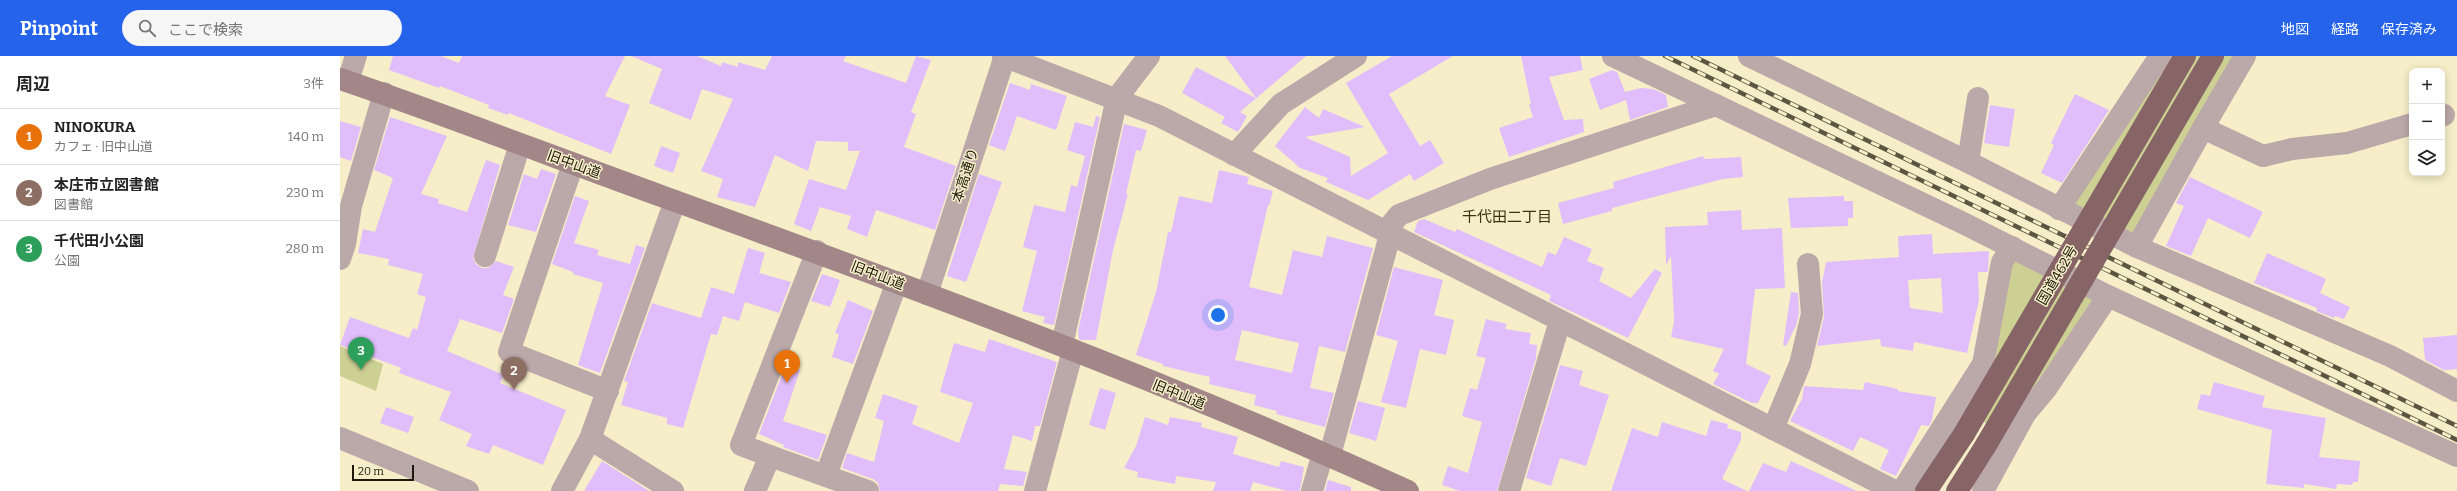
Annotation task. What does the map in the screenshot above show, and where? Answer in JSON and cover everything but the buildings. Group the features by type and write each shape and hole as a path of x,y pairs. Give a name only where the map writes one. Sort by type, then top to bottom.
{"highway":[{"name":"国道462号","path":"1926,491 1964,434 2185,56"},
{"name":"国道462号","path":"1957,491 1986,445 2213,56"}],"main road":[{"name":"旧中山道","path":"344,80 384,93 573,164 817,251 1068,348 1326,454 1408,491"}],"street":[{"path":"344,80 356,56"},
{"path":"1005,56 1118,98 1159,116 1895,491"},
{"name":"本高通り","path":"927,294 1005,56"},
{"path":"1234,155 1281,104 1356,56"},
{"path":"1613,56 2012,247 2108,296 2457,456"},
{"path":"1749,56 1968,162 2137,247 2390,356 2457,391"},
{"path":"2059,209 2160,56"},
{"path":"2137,247 2245,56"},
{"path":"1035,491 1068,348 1118,98 1143,59"},
{"path":"340,259 345,244 351,206 384,93"},
{"path":"1968,162 1978,98"},
{"path":"1312,491 1326,454 1388,233 1399,215 1490,179 1716,104"},
{"path":"2203,128 2263,156 2292,149 2347,143 2409,125"},
{"path":"485,256 520,144"},
{"path":"573,164 510,352 608,391"},
{"path":"562,491 590,439 675,201"},
{"path":"1902,491 1983,364 2002,262 2012,247"},
{"path":"817,251 741,445 868,491"},
{"path":"1773,429 1800,364 1812,314 1808,264"},
{"path":"826,476 897,282"},
{"path":"1983,491 2025,414 2046,389 2108,296"},
{"path":"1509,491 1560,321"},
{"path":"340,438 468,491"},
{"path":"590,439 673,491"},
{"path":"755,491 770,456"}],"green space":[{"path":"2165,56 2234,56 2133,235 2068,203"},
{"path":"2016,261 2096,298 2007,434 1963,411 2005,270"},
{"path":"340,346 383,364 376,391 340,376"}],"railway":[{"path":"1665,56 2457,440"},
{"path":"1693,56 2457,426"}],"place":[{"name":"千代田小公園","path":"361,370"},
{"name":"NINOKURA","path":"787,383"},
{"name":"本庄市立図書館","path":"514,390"}],"district":[{"name":"千代田二丁目","path":"1507,217"}]}
